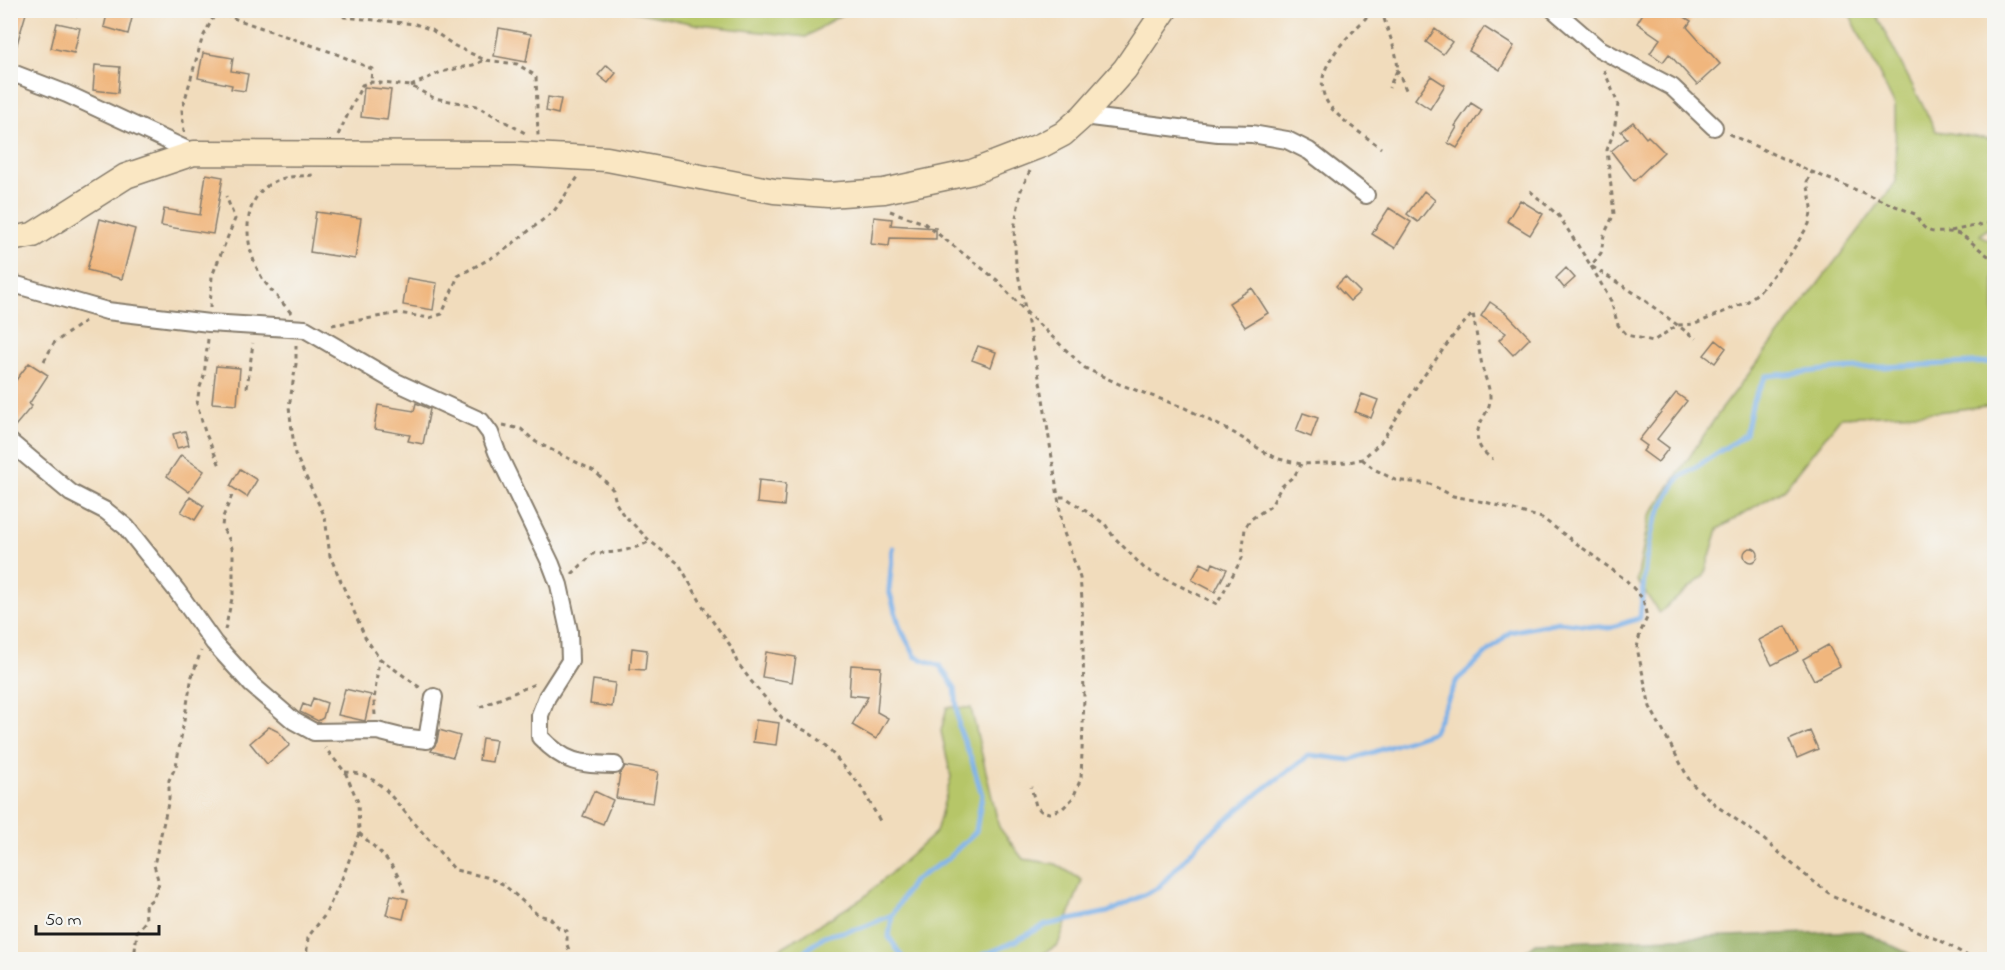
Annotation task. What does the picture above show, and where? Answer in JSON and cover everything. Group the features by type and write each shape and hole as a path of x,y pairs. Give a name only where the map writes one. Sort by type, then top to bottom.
{"street":[{"path":"10,239 33,235 126,176 194,153 515,154 592,158 774,191 828,195 884,191 972,172 1042,145 1063,134 1083,116 1125,69 1165,10"},
{"path":"1554,10 1598,48 1672,87 1714,127"},
{"path":"10,72 67,94 194,153"},
{"path":"1083,116 1218,133 1252,134 1287,140 1309,151 1366,195"},
{"path":"10,284 96,309 163,318 300,329 394,381 481,421 490,433 496,452 551,564 559,585 569,631 570,661 547,697 540,715 540,737 552,750 566,759 587,764 615,765"},
{"path":"10,442 71,493 106,512 126,527 211,638 252,685 294,721 314,732 377,731 428,740 434,697"}],"path":[{"path":"76,16 77,10"},
{"path":"194,153 184,132 182,110 202,39 216,12 223,10"},
{"path":"337,10 344,17 416,24 432,30 455,46 485,60 516,64 536,76 538,140 477,106 434,98 411,86 371,82 362,85 329,153 332,164 327,172 281,179 263,189 253,202 248,219 248,236 253,260 264,280 300,329 289,407 295,454 325,517 330,556 364,637 379,658 434,697"},
{"path":"1373,10 1323,70 1321,82 1327,102 1336,114 1381,148"},
{"path":"1382,10 1397,69 1407,92"},
{"path":"216,12 334,53 372,69 371,82"},
{"path":"1591,266 1601,252 1604,235 1614,214 1607,150 1614,131 1618,104 1606,77 1598,48"},
{"path":"411,86 441,72 485,60"},
{"path":"1389,88 1397,69"},
{"path":"1714,127 1812,172 1915,214 1925,229 1936,233 1995,222"},
{"path":"1031,787 1036,806 1041,811 1049,813 1062,809 1073,798 1081,778 1084,698 1080,578 1064,530 1036,359 1016,264 1014,229 1022,190 1042,145"},
{"path":"300,329 399,314 429,318 442,314 458,276 502,252 554,211 592,158"},
{"path":"1530,190 1558,216 1591,266 1611,301 1618,325 1627,335 1653,341 1678,325 1695,324 1747,302 1761,290 1791,253 1809,224 1812,207 1807,182 1812,172"},
{"path":"882,207 924,224 998,280 1024,310 1085,368 1119,384 1185,408 1234,432 1279,459 1301,464 1349,462 1362,459 1381,442 1420,381 1473,313 1483,371 1491,396 1489,409 1478,428 1478,443 1485,454 1493,459"},
{"path":"1949,231 1961,235 1986,255 1995,259"},
{"path":"1591,266 1636,294 1696,339"},
{"path":"44,361 54,344 89,318 96,309"},
{"path":"247,388 255,326"},
{"path":"481,421 521,429 543,447 594,471 613,490 616,503 622,513 650,541 680,564 708,615 730,645 736,662 751,681 783,719 808,732 824,744 860,785 880,821"},
{"path":"1362,459 1374,469 1395,480 1430,484 1453,496 1489,503 1542,518 1626,580 1643,599 1647,618 1640,633 1637,648 1650,707 1691,783 1718,807 1761,837 1831,895 1941,941 1975,960"},
{"path":"1060,497 1065,497 1102,520 1113,536 1145,569 1217,604 1242,558 1245,528 1251,519 1271,506 1281,487 1295,475 1301,464"},
{"path":"134,960 137,931 146,921 145,905 153,899 159,883 154,865 169,799 169,780 176,766 192,676 211,638 223,635 226,629 233,594 233,551 222,527 223,517 232,494"},
{"path":"559,585 594,553 633,550 650,541"},
{"path":"377,731 375,701 379,658"},
{"path":"480,707 502,696 521,691 563,670"},
{"path":"306,960 308,938 325,915 348,865 359,833 358,802 345,772 314,732"},
{"path":"345,772 363,773 385,789 455,870 478,874 503,884 538,915 550,918 559,928 567,931 567,945 573,960"},
{"path":"359,833 391,863 401,879 404,892"}],"green space":[{"path":"631,11 847,11 806,37 700,25"},
{"path":"1848,11 1874,11 1936,131 1989,139 1994,136 1994,223 1980,235 1994,243 1994,405 1937,412 1841,417 1784,489 1718,529 1704,576 1659,613 1637,580 1649,517 1718,414 1896,182 1895,106"},
{"path":"947,707 971,708 999,827 1023,859 1056,864 1082,880 1058,945 1032,960 763,959 863,898 936,832 951,777 941,731"},
{"path":"1862,931 1920,959 1516,959 1536,943"}],"building":[{"path":"10,10 27,10 14,54 10,53"},
{"path":"108,10 134,10 128,34 104,27"},
{"path":"1645,10 1674,10 1691,21 1687,27 1720,64 1697,85 1669,54 1663,62 1650,53 1660,39 1637,23"},
{"path":"57,23 80,28 74,53 51,48"},
{"path":"1484,27 1514,46 1500,70 1469,51"},
{"path":"499,28 531,34 526,62 494,56"},
{"path":"1435,29 1452,42 1443,54 1426,42"},
{"path":"203,53 233,58 231,71 248,74 245,91 231,89 232,85 198,78"},
{"path":"95,65 120,67 118,93 93,90"},
{"path":"607,65 616,73 608,83 598,75"},
{"path":"1431,76 1445,85 1430,109 1415,99"},
{"path":"364,87 391,90 387,120 361,117"},
{"path":"548,97 561,99 558,114 546,111"},
{"path":"1471,103 1482,110 1457,148 1448,143 1457,127 1455,126"},
{"path":"1633,122 1646,138 1648,136 1664,152 1634,181 1611,151 1627,138 1621,131"},
{"path":"206,174 223,177 213,234 161,226 164,209 200,215"},
{"path":"1424,191 1435,200 1418,222 1407,214"},
{"path":"1520,200 1543,214 1530,235 1507,221"},
{"path":"1389,208 1411,222 1395,248 1372,234"},
{"path":"316,212 361,218 355,259 310,252"},
{"path":"874,217 892,219 891,225 936,228 936,239 890,238 889,246 871,244"},
{"path":"100,219 135,229 122,279 87,270"},
{"path":"1566,268 1575,278 1564,288 1556,278"},
{"path":"1345,277 1360,292 1350,301 1336,286"},
{"path":"407,278 437,283 433,310 403,305"},
{"path":"1252,288 1268,313 1245,327 1229,303"},
{"path":"1490,302 1506,313 1530,338 1513,355 1499,340 1506,333 1481,316"},
{"path":"1716,340 1726,348 1715,363 1704,355"},
{"path":"978,346 996,352 991,367 972,360"},
{"path":"29,363 48,375 29,404 32,406 10,432 10,388"},
{"path":"216,366 240,368 237,405 212,403"},
{"path":"1676,393 1687,401 1657,439 1669,448 1658,462 1643,451 1647,446 1639,440"},
{"path":"1362,394 1378,400 1371,418 1355,412"},
{"path":"416,403 430,409 423,444 408,441 410,435 374,429 378,405 414,411"},
{"path":"1303,413 1318,418 1311,437 1296,431"},
{"path":"185,431 189,445 177,448 173,434"},
{"path":"181,455 204,471 189,492 167,476"},
{"path":"240,469 257,480 247,497 230,486"},
{"path":"759,480 786,483 784,506 757,503"},
{"path":"190,497 204,506 195,520 181,512"},
{"path":"1751,548 1756,550 1758,555 1756,560 1751,562 1746,560 1744,555 1746,550"},
{"path":"1201,563 1211,568 1213,563 1227,569 1215,592 1192,580"},
{"path":"1786,626 1799,651 1772,665 1759,640"},
{"path":"1828,645 1840,666 1814,680 1803,659"},
{"path":"632,648 647,650 645,670 630,669"},
{"path":"766,652 796,657 792,682 762,677"},
{"path":"851,665 881,667 877,712 888,718 876,739 852,725 868,697 849,695"},
{"path":"593,680 615,683 612,707 590,704"},
{"path":"345,689 371,695 365,721 338,715"},
{"path":"313,698 327,703 323,718 318,721 300,712 303,704 310,707"},
{"path":"756,720 779,723 776,745 753,742"},
{"path":"269,727 279,732 290,745 267,764 250,743"},
{"path":"439,730 460,736 453,757 431,751 437,742"},
{"path":"1810,731 1818,749 1797,758 1789,740"},
{"path":"482,738 496,740 492,762 479,760"},
{"path":"625,766 658,772 653,803 616,798 620,774"},
{"path":"594,791 613,800 603,824 583,816"},
{"path":"391,895 408,899 403,919 386,915"}],"waterway":[{"path":"971,960 1046,925 1108,912 1158,888 1202,840 1261,791 1310,755 1350,760 1433,732 1457,680 1510,632 1559,622 1609,628 1640,618 1646,560 1653,527 1663,505 1678,479 1746,434 1753,401 1766,376 1836,369 1994,362"},
{"path":"893,548 889,590 900,628 916,657 940,666 955,688 959,728 982,795 976,831 946,860 913,881 892,915 889,937 904,960"},
{"path":"794,960 824,936 861,928 892,915"}]}
